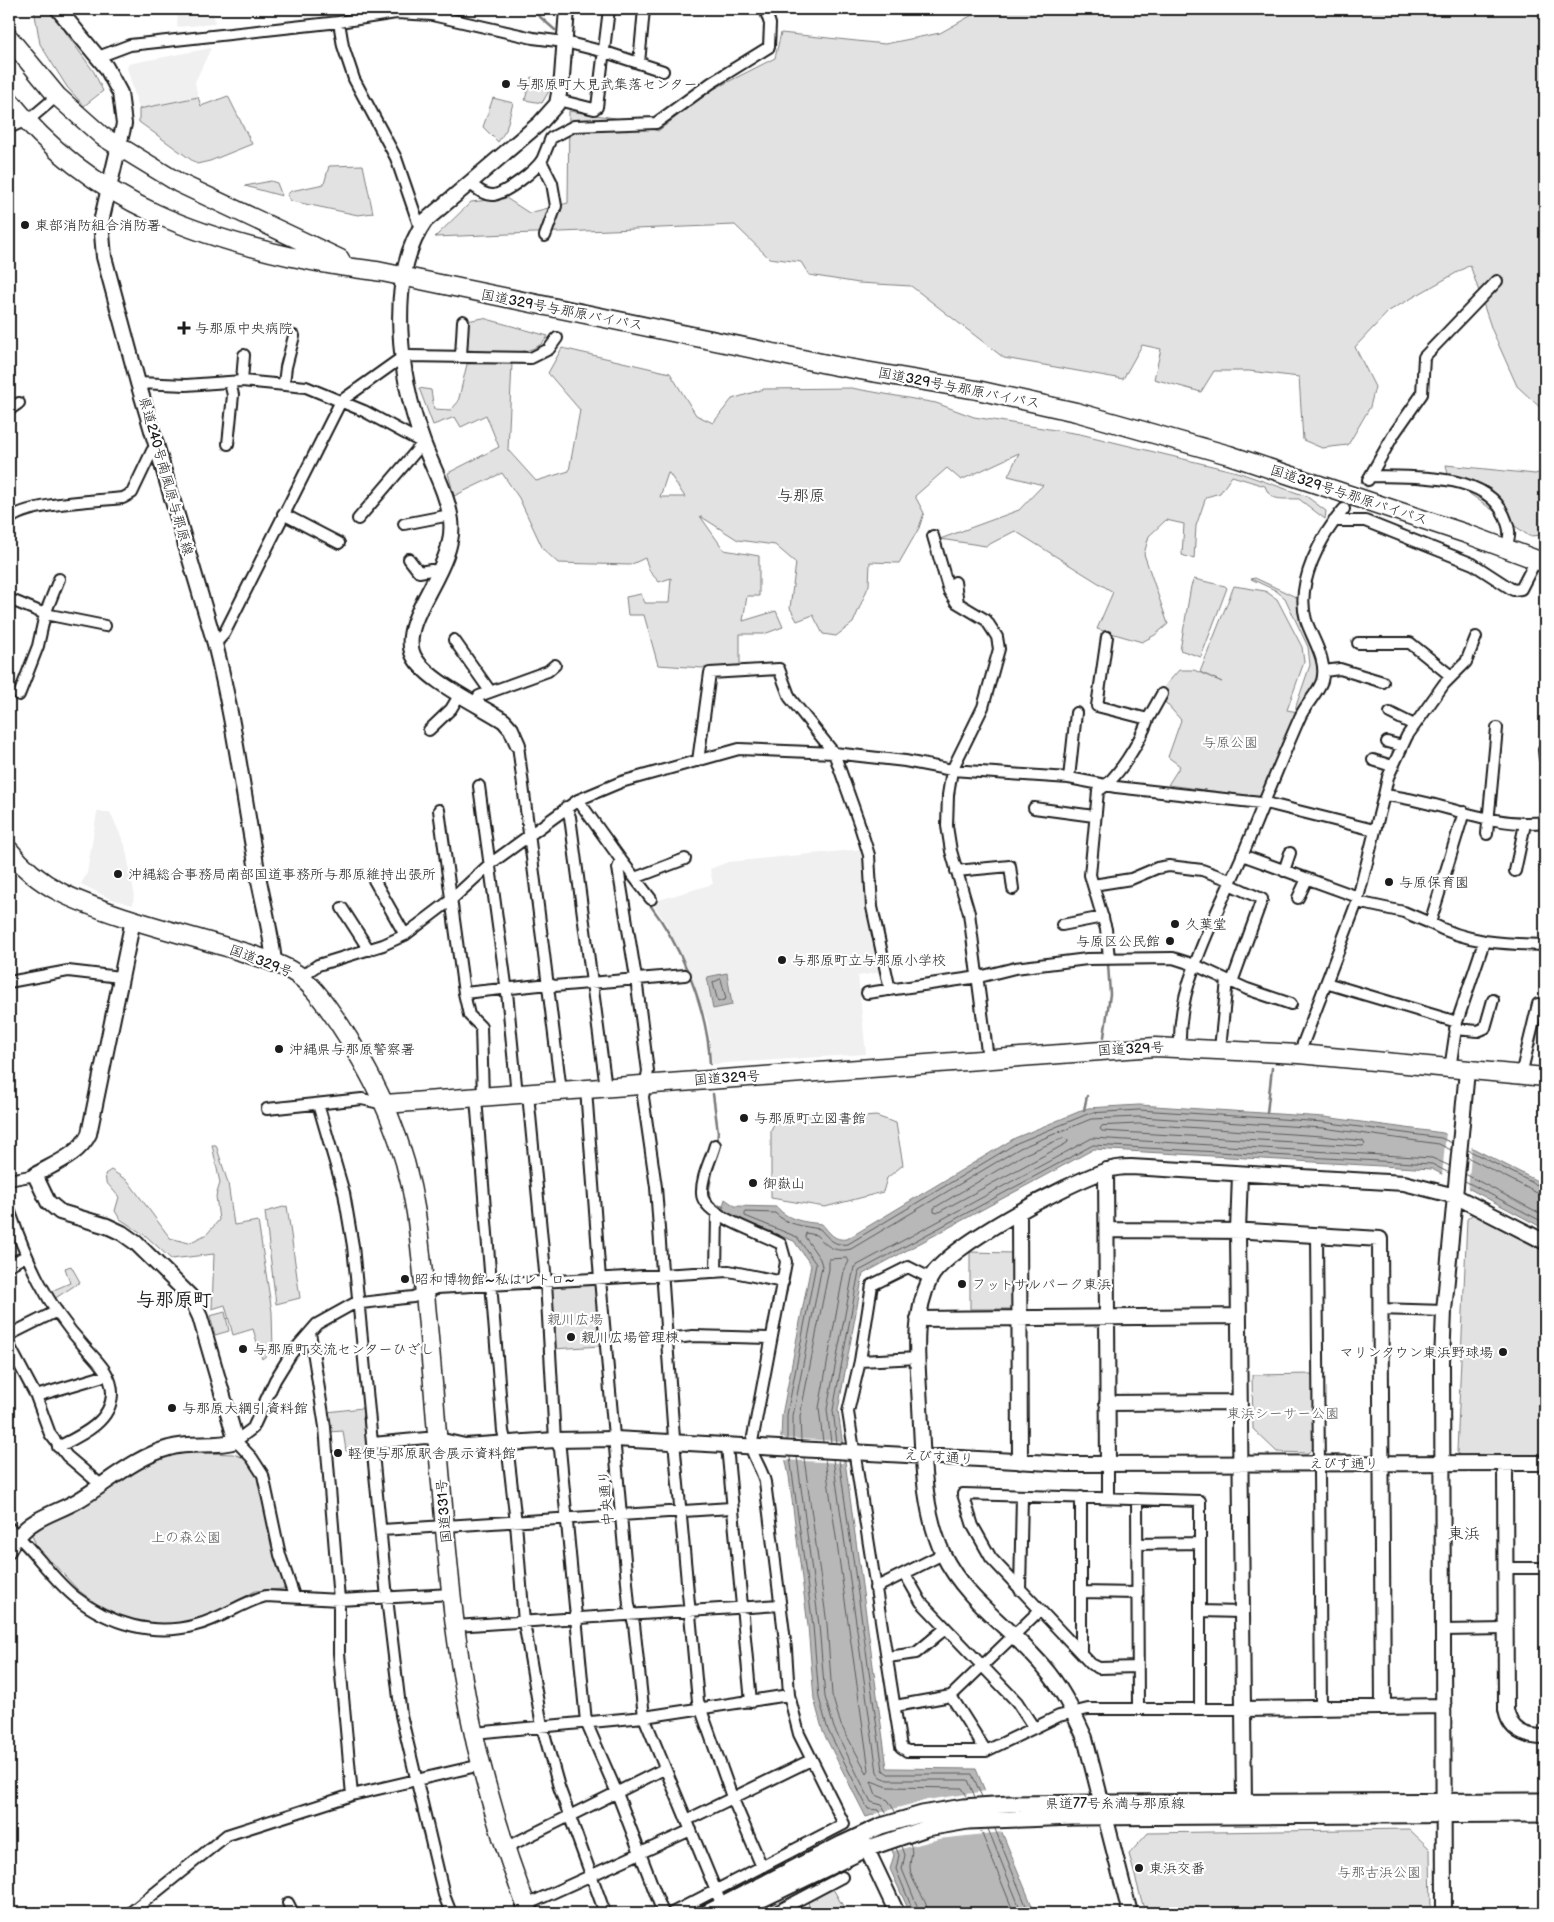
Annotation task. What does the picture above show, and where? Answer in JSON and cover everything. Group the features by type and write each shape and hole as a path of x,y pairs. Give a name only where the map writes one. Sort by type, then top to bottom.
{"highway":[{"name":"国道329号与那原バイパス","path":"9,38 57,96 85,123 120,147 179,183 359,268"},
{"name":"国道329号与那原バイパス","path":"9,100 27,121 68,161 108,189 171,222 195,232 282,255 335,266 359,268 405,277 826,364 977,390 1076,412 1228,455 1506,548 1541,562"},
{"name":"国道329号","path":"9,850 38,880 76,902 274,963 300,977 325,1002 385,1104 988,1059 1180,1047 1299,1054 1545,1077"},
{"name":"国道331号","path":"385,1104 397,1132 410,1178 425,1292 455,1626 474,1733 481,1765 505,1848 528,1909"}],"main road":[{"name":"県道77号糸満与那原線","path":"863,1842 888,1841 937,1826 995,1812 1105,1818 1445,1807 1545,1800"},
{"name":"県道77号糸満与那原線","path":"707,1913 727,1910 863,1842 881,1826 922,1814 995,1812 1102,1803 1244,1803 1445,1807 1545,1814"}],"street":[{"name":"県道240号南風原与那原線","path":"58,9 113,77 120,93 124,124 102,222 104,257 138,383 215,644 236,737 255,860 271,928 274,963"},
{"path":"561,1091 518,745 511,729 504,721 427,673 412,653 412,629 448,553 451,535 450,515 446,498 423,444 413,413 403,358 401,322 405,277 412,245 420,228 429,216 540,124 551,113 558,100 562,77 567,9"},
{"path":"558,100 594,109 597,107 609,9"},
{"path":"639,63 644,9"},
{"path":"469,183 482,192 493,195 526,176 541,160 551,138 574,126 656,124 711,83 769,47 770,24 765,9"},
{"path":"98,57 130,46 339,22 397,11 432,15 533,38 564,42 605,52 663,71"},
{"path":"339,22 343,46 354,79 396,158 420,228"},
{"path":"9,128 27,121 57,96"},
{"path":"541,160 552,182 556,206 544,236"},
{"path":"1497,281 1424,356 1422,394 1394,434 1370,478 1428,477 1472,486 1492,497 1510,528 1511,535 1506,548"},
{"path":"461,356 463,321"},
{"path":"284,383 294,336"},
{"path":"215,644 224,634 340,401 403,358 409,356 531,358 549,349 556,338"},
{"path":"242,381 244,355"},
{"path":"138,383 186,385 242,381 284,383 306,387 364,411 423,444"},
{"path":"228,444 233,395 230,383"},
{"path":"9,410 19,403"},
{"path":"358,519 423,444"},
{"path":"9,520 17,513 35,509 122,498 132,493 152,451 157,446"},
{"path":"1180,1047 1179,1034 1187,986 1209,926 1242,855 1301,714 1321,682 1324,670 1320,654 1306,619 1304,598 1315,553 1334,521 1344,509"},
{"path":"283,514 339,543"},
{"path":"404,524 450,515"},
{"path":"1334,521 1365,521 1472,564 1513,590 1521,589 1541,562"},
{"path":"933,536 949,591 958,604 986,620 997,637 998,649 983,707 952,770 948,795 947,826 956,871 969,913 979,978 988,1059"},
{"path":"409,560 419,572 440,571"},
{"path":"19,695 38,646 45,614 58,579"},
{"path":"955,582 958,604"},
{"path":"9,599 45,614 105,626"},
{"path":"1107,637 1097,706 1148,719"},
{"path":"1299,1054 1358,900 1374,830 1392,766 1414,724 1451,676 1466,662 1476,637"},
{"path":"454,640 490,691"},
{"path":"1358,643 1410,643 1451,676"},
{"path":"475,702 479,696 548,671 555,665"},
{"path":"698,760 710,673 718,671 779,669 790,698 834,753 869,855 872,907 890,990"},
{"path":"1324,670 1340,669 1383,682"},
{"path":"429,730 451,709 460,694"},
{"path":"1109,958 1103,917 1090,875 1094,816 1098,791 1109,785 1137,744 1162,694"},
{"path":"1069,778 1076,713"},
{"path":"1390,713 1414,724"},
{"path":"1487,834 1497,728"},
{"path":"1387,742 1402,746"},
{"path":"300,977 318,965 369,950 405,935 451,900 490,864 566,806 621,782 739,750 834,753 905,760 952,770 1069,778 1109,785 1264,804 1374,830"},
{"path":"1373,760 1392,766"},
{"path":"478,786 522,1094 546,1282 555,1440 560,1449 586,1722 617,1793 663,1913"},
{"path":"1384,795 1400,796 1490,818 1525,824 1545,822"},
{"path":"578,800 651,899"},
{"path":"566,806 570,817 606,1088"},
{"path":"1034,808 1094,816"},
{"path":"439,810 464,993 469,1015 481,1028 480,1098 491,1284 504,1442 508,1453 516,1523 524,1622 542,1726 570,1817 605,1913"},
{"path":"1430,923 1464,812"},
{"path":"1515,871 1525,824"},
{"path":"1284,871 1290,853"},
{"path":"1242,855 1307,878 1358,900 1404,912 1458,936 1484,942 1545,945"},
{"path":"621,860 618,868 636,978 648,1071 643,1097 656,1187 674,1443 700,1710 732,1798 762,1867"},
{"path":"635,878 685,860"},
{"path":"956,871 1010,866 1012,890"},
{"path":"1093,884 1131,879 1157,868 1169,866 1202,870 1262,899 1230,981 1220,1049"},
{"path":"1298,898 1307,878"},
{"path":"374,880 405,935"},
{"path":"342,908 369,950"},
{"path":"1062,926 1103,917"},
{"path":"9,1168 13,1178 35,1175 73,1153 89,1134 133,920"},
{"path":"1450,1069 1456,1025 1484,942"},
{"path":"867,993 979,978 1015,968 1109,958 1174,958 1291,1004"},
{"path":"9,982 68,971 120,977"},
{"path":"464,993 506,987 549,984 554,986 593,981 684,975"},
{"path":"1326,983 1456,1025 1478,1030 1485,1028 1493,1000"},
{"path":"1521,1075 1538,1004"},
{"path":"1444,1913 1445,1807 1441,1381 1444,1311 1467,1071"},
{"name":"中央通り","path":"586,1089 614,1439 631,1614 644,1717 664,1769 727,1910"},
{"path":"267,1109 362,1099 385,1104"},
{"path":"318,1104 348,1208 360,1303 387,1598 401,1716 451,1913"},
{"path":"672,1913 844,1824 810,1760 799,1734 789,1695 765,1482 762,1472 755,1462 770,1338 786,1262 781,1244 766,1235 716,1214 704,1204 702,1193 714,1145"},
{"path":"1130,1913 1085,1738 1073,1711 1050,1675 957,1578 943,1554 927,1501 918,1358 918,1318 930,1278 953,1252 1019,1213 1076,1183 1106,1170 1145,1167 1240,1174 1381,1180 1455,1189 1545,1242"},
{"path":"1106,1170 1108,1498"},
{"path":"1240,1174 1238,1231 1239,1402 1244,1803"},
{"path":"35,1175 42,1192 60,1212 107,1226 122,1233 136,1243 190,1296 200,1317 236,1441 252,1458 263,1476 280,1555 294,1596"},
{"path":"9,1209 37,1280 68,1328 107,1375 112,1394 106,1414 92,1427 58,1447"},
{"path":"1019,1213 1020,1462"},
{"path":"716,1214 716,1272"},
{"path":"1107,1230 1238,1231 1380,1239 1383,1707"},
{"path":"1316,1235 1320,1708"},
{"path":"9,1265 26,1256"},
{"path":"930,1278 908,1268 872,1285 860,1361 848,1412 847,1452 888,1657 901,1747 907,1751 986,1751 1073,1711 1138,1708 1242,1709 1444,1706"},
{"path":"14,1532 76,1502 101,1485 163,1449 236,1441 253,1428 275,1380 291,1354 317,1324 353,1304 414,1297 437,1288 661,1274 728,1271 783,1282"},
{"path":"1380,1309 1444,1311"},
{"path":"9,1335 57,1311"},
{"path":"918,1318 1239,1316"},
{"path":"310,1332 326,1428 339,1600 339,1653 352,1795"},
{"path":"666,1339 694,1336 770,1338"},
{"path":"9,1345 36,1396 46,1425 58,1447 101,1485"},
{"path":"860,1361 918,1358"},
{"path":"36,1396 107,1375"},
{"path":"1107,1403 1239,1402"},
{"path":"373,1443 426,1438 438,1440"},
{"name":"えびす通り","path":"438,1440 465,1446 504,1442 614,1439 1020,1462 1108,1464 1545,1463"},
{"path":"727,1446 731,1508 750,1702"},
{"path":"1505,1464 1508,1717 1516,1729 1523,1734 1545,1737"},
{"path":"1138,1667 1099,1668 1081,1653 991,1558 973,1526 963,1494 1200,1501 1200,1709"},
{"path":"1020,1590 1022,1496"},
{"path":"1081,1497 1081,1653"},
{"path":"1137,1499 1138,1708"},
{"path":"382,1530 566,1520 731,1508"},
{"path":"14,1532 74,1597 134,1627 154,1631 182,1629 218,1618 256,1598 266,1596 294,1596 339,1600 452,1594"},
{"path":"9,1553 14,1532"},
{"path":"1137,1544 1200,1543"},
{"path":"875,1588 943,1554"},
{"path":"1505,1568 1545,1568"},
{"path":"905,1574 921,1602 1017,1702 1034,1728"},
{"path":"1081,1592 1137,1593"},
{"path":"455,1626 780,1605"},
{"path":"895,1706 951,1696 1040,1610"},
{"path":"1200,1611 1241,1612"},
{"path":"888,1657 916,1653 946,1628"},
{"path":"1443,1630 1506,1629"},
{"path":"474,1733 644,1717 789,1695"},
{"path":"951,1696 986,1751"},
{"path":"687,1820 810,1760"},
{"path":"130,1913 227,1835 352,1795 481,1765"},
{"path":"505,1848 664,1769"},
{"path":"528,1909 591,1876 691,1830"},
{"path":"863,1842 897,1913"},
{"path":"774,1913 842,1877"},
{"path":"288,1903 293,1913"}],"shaded area":[{"path":"178,9 213,9 215,24 177,27"},
{"path":"211,48 195,82 198,97 139,109 127,68 128,64"},
{"path":"97,812 110,812 125,845 134,892 133,905 111,899 81,884 87,873"},
{"name":"与那原町立与那原小学校","path":"864,849 882,972 858,976 866,1054 712,1064 708,1023 689,970 665,922 652,902 713,884 710,869 728,862"}],"green space":[{"path":"34,9 49,9 94,72 103,91 84,106 67,87 40,44"},
{"path":"983,9 1545,9 1545,412 1517,386 1492,330 1470,265 1389,311 1355,347 1375,387 1370,407 1348,445 1322,448 1303,440 1299,377 1249,371 1214,371 1201,392 1154,379 1161,349 1142,345 1123,379 1004,358 911,286 859,283 809,275 801,262 769,258 735,225 435,237 471,202 506,198 529,213 568,203 569,111 615,118 658,131 710,91 775,58 781,33 885,44 940,33"},
{"path":"531,77 553,84 542,103 525,100"},
{"path":"228,96 252,144 210,161 197,164 139,122 139,109 198,97 201,106"},
{"path":"493,98 513,103 506,130 498,142 483,127"},
{"path":"363,165 373,213 358,215 291,201 287,195 291,191 324,184 329,166"},
{"path":"271,181 277,183 282,196 245,186"},
{"path":"483,318 548,336 542,344 523,351 466,350 467,321"},
{"path":"562,348 670,373 696,415 713,423 732,399 764,389 851,388 936,403 974,417 1080,434 1237,472 1306,496 1326,511 1325,519 1299,499 1274,497 1265,486 1232,476 1220,493 1206,497 1196,526 1194,559 1182,555 1184,524 1166,520 1149,536 1144,554 1168,624 1155,635 1142,642 1097,629 1113,592 1015,531 986,546 940,539 1019,510 1043,485 1008,476 1019,453 961,480 947,468 915,496 924,513 919,528 899,563 870,562 869,585 853,623 836,636 823,634 813,615 797,621 790,608 796,563 775,545 738,540 700,516 724,550 759,556 759,596 747,596 743,621 776,611 783,627 764,634 740,634 740,666 703,668 658,665 644,615 628,615 626,597 641,594 645,603 669,603 671,578 659,582 650,572 645,558 630,565 558,563 543,549 519,498 502,473 454,496 448,473 499,447 486,415 461,427 455,417 433,425 419,388 431,390 434,409 451,410 458,402 467,364 512,363 508,450 536,481 569,471 580,410 548,373","holes":["669,473 685,497 660,497"]},
{"path":"1446,465 1535,474 1545,471 1545,535 1529,536 1449,479"},
{"path":"1255,578 1300,599 1317,653 1319,675 1317,683 1300,710 1296,709 1296,706 1310,665 1308,647 1285,598 1275,590 1251,579"},
{"path":"1194,579 1227,588 1201,657 1180,650 1191,586"},
{"name":"与原公園","path":"1234,586 1265,591 1277,599 1302,647 1304,662 1287,710 1298,712 1263,798 1168,785 1180,766 1168,757 1181,720 1158,694 1179,670 1194,670 1222,682 1200,672"},
{"path":"824,1114 826,1120 876,1116 896,1123 903,1165 887,1178 883,1192 825,1207 771,1198 771,1131 778,1116"},
{"path":"212,1145 216,1145 228,1183 234,1225 258,1221 272,1312 273,1350 262,1359 253,1329 233,1335 225,1305 212,1309 214,1254 171,1259 146,1236 120,1219 115,1211 119,1197 106,1182 105,1174 111,1170 128,1181 170,1238 189,1243 207,1234 219,1220 216,1196 220,1183"},
{"path":"287,1206 300,1298 276,1304 265,1212"},
{"name":"マリンタウン東浜野球場","path":"1473,1214 1545,1252 1545,1456 1460,1456 1457,1452 1467,1219"},
{"path":"970,1252 1014,1253 1013,1309 970,1309"},
{"path":"71,1266 80,1282 54,1299 49,1292 70,1283 65,1268"},
{"name":"親川広場","path":"596,1283 601,1346 553,1349 550,1291 553,1286"},
{"path":"225,1312 229,1331 215,1335 210,1316"},
{"name":"東浜シーサー公園","path":"1313,1374 1315,1446 1308,1453 1277,1452 1253,1429 1252,1375"},
{"path":"362,1408 367,1449 346,1451 343,1431 329,1432 327,1412"},
{"name":"上の森公園","path":"182,1452 233,1454 248,1459 259,1478 286,1585 283,1589 255,1591 224,1609 181,1624 154,1625 128,1619 97,1604 78,1590 36,1545 31,1533 162,1457"},
{"name":"与那古浜公園","path":"1409,1829 1430,1849 1431,1913 1145,1913 1129,1854 1148,1833"},
{"path":"833,1889 847,1913 810,1913 808,1901"}],"water":[{"path":"727,973 732,1005 713,1009 707,977"},
{"path":"1139,1105 1324,1117 1443,1133 1545,1185 1545,1229 1432,1169 1094,1149 863,1274 838,1410 887,1768 976,1769 1035,1913 910,1913 890,1869 894,1855 876,1814 866,1817 823,1732 814,1699 808,1626 789,1476 781,1438 782,1415 811,1265 794,1241 721,1213 725,1199 735,1206 777,1207 781,1212 792,1218 822,1224 835,1238 847,1239 1015,1138 1088,1108"}],"pier":[{"path":"1446,1132 1472,1144 1468,1190 1442,1176"},
{"path":"779,1438 840,1441 843,1463 783,1460"},
{"path":"986,1791 1003,1832 939,1839 894,1851 874,1814 927,1800"}],"waterway":[{"path":"531,9 555,30"},
{"path":"1545,462 1545,503"},
{"path":"648,902 671,938 691,979 704,1022 710,1064"},
{"path":"1104,1037 1110,994 1108,964"},
{"path":"1267,1113 1272,1068"},
{"path":"713,1094 718,1132 717,1144"},
{"path":"1084,1110 1087,1096"},
{"path":"714,1162 709,1198 716,1205 723,1207"}],"tunnel":[{"path":"1344,509 1368,480"}],"place":[{"name":"与那原町大見武集落センター","path":"506,84"},
{"name":"東部消防組合消防署","path":"25,225"},
{"name":"与那原中央病院","path":"184,328"},
{"name":"沖縄総合事務局南部国道事務所与那原維持出張所","path":"118,874"},
{"name":"与原保育園","path":"1389,882"},
{"name":"久葉堂","path":"1175,924"},
{"name":"与原区公民館","path":"1170,941"},
{"name":"与那原町立与那原小学校","path":"782,960"},
{"name":"沖縄県与那原警察署","path":"279,1049"},
{"name":"与那原町立図書館","path":"744,1118"},
{"name":"御嶽山","path":"753,1183"},
{"name":"昭和博物館~私はレトロ~","path":"405,1279"},
{"name":"フットサルパーク東浜","path":"962,1284"},
{"name":"親川広場管理棟","path":"571,1337"},
{"name":"与那原町交流センターひざし","path":"243,1349"},
{"name":"マリンタウン東浜野球場","path":"1503,1352"},
{"name":"与那原大綱引資料館","path":"172,1408"},
{"name":"軽便与那原駅舎展示資料館","path":"338,1453"},
{"name":"東浜交番","path":"1139,1868"}],"district":[{"name":"与那原","path":"801,496"},
{"name":"与那原町","path":"174,1300"},
{"name":"東浜","path":"1464,1534"}]}
